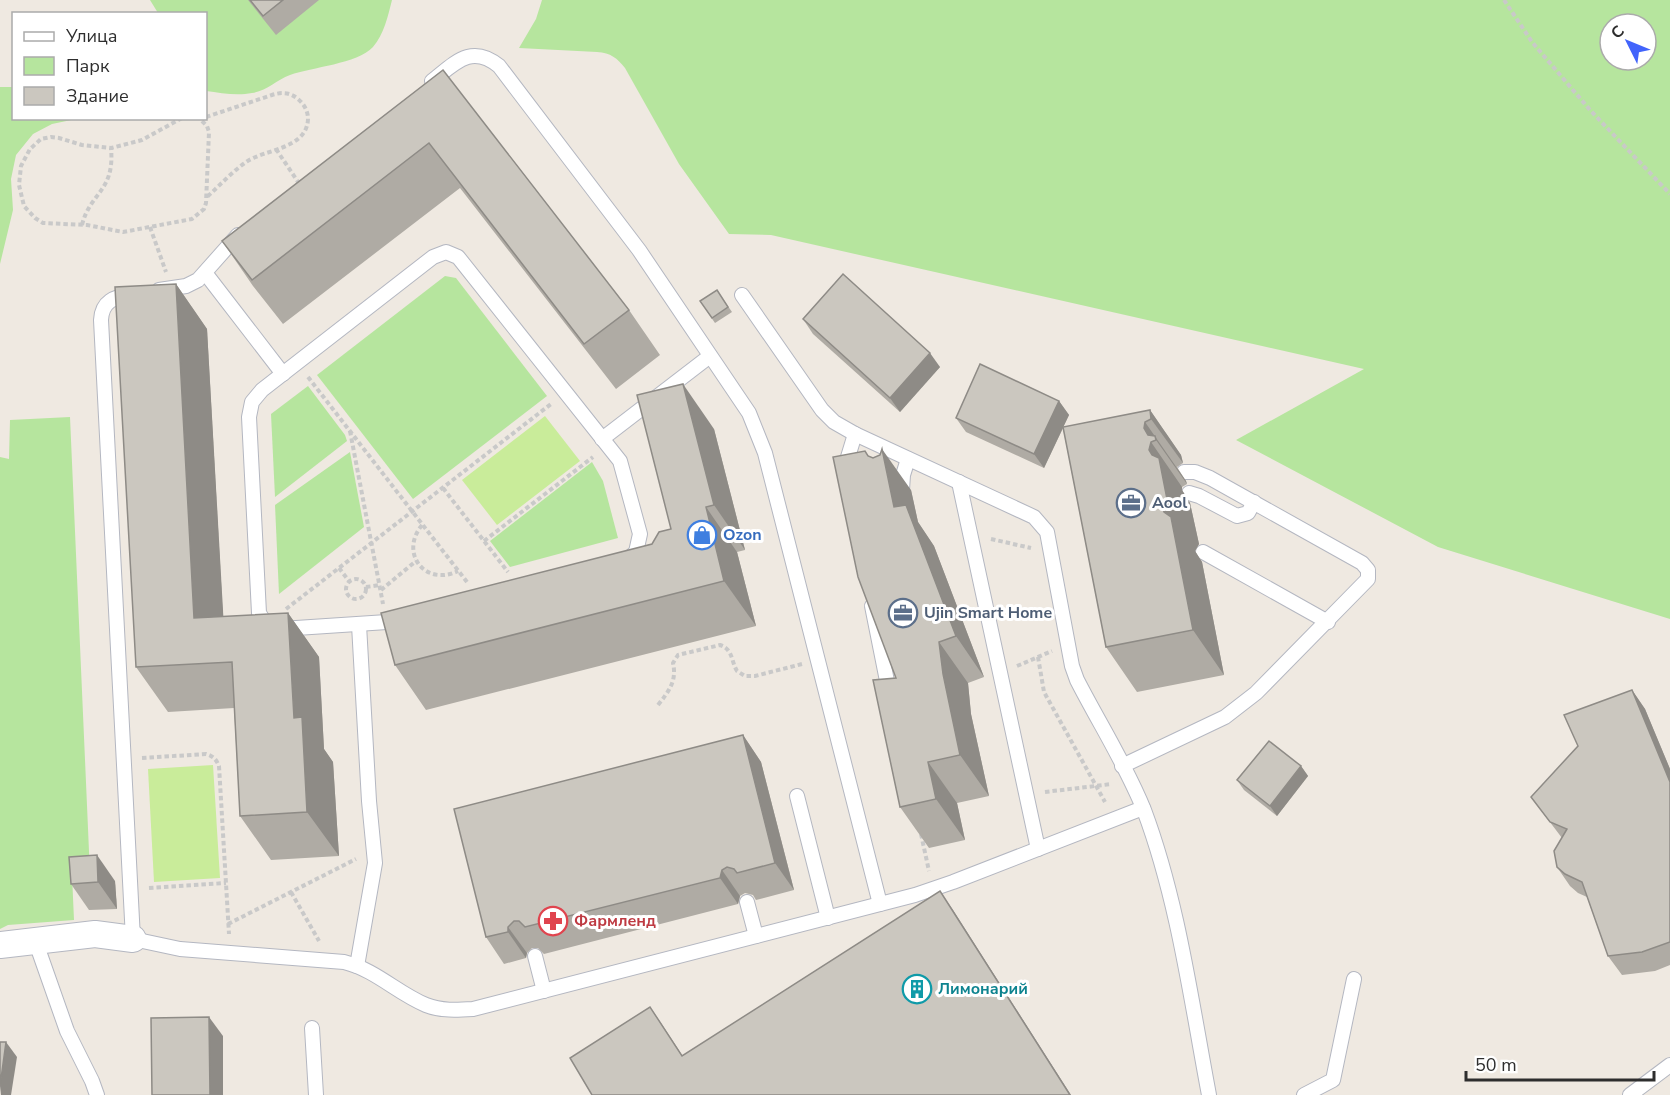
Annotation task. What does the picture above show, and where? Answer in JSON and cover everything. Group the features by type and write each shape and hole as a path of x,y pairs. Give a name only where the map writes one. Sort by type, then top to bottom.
{"street":[{"path":"0,945 95,934 133,939"}],"lane":[{"path":"419,92 462,58 484,57 499,66 639,250 749,413 762,442 880,904"},
{"path":"246,227 206,274 198,280 186,286 118,296 107,302 101,313 133,939 166,947 330,961 357,966 426,1005 441,1009 472,1009 933,889 1143,808"},
{"path":"446,252 458,257 620,461 640,534 636,552 626,561 387,622 281,629 267,624 260,613 249,417 252,402 256,396 283,374 433,257 446,252"},
{"path":"206,274 283,374"},
{"path":"742,296 822,410 834,422 855,434 1034,517 1047,532 1068,645 1077,680 1131,782 1155,843 1175,916 1209,1095"},
{"path":"605,442 710,356"},
{"path":"848,489 849,457 855,434"},
{"path":"902,490 903,475 908,459"},
{"path":"1122,766 1236,710 1328,622 1365,584 1369,574 1366,566 1254,502 1210,478 1195,472 1184,472"},
{"path":"959,482 1038,849"},
{"path":"1189,493 1237,516 1248,513 1254,502"},
{"path":"1203,552 1328,622"},
{"path":"869,593 891,698"},
{"path":"357,966 374,875 375,850 369,801 359,625"},
{"path":"797,796 828,918"},
{"path":"747,902 756,936"},
{"path":"35,940 67,1031 97,1095"},
{"path":"535,956 544,991"},
{"path":"1304,1095 1333,1080 1354,979"},
{"path":"312,1028 316,1095"},
{"path":"1630,1095 1670,1065"}],"path":[{"path":"1504,0 1532,42 1575,93 1670,194"},
{"path":"207,116 278,93 295,96 305,107 307,125 295,141 247,161 207,197"},
{"path":"178,120 142,140 111,148 82,146 59,138 40,140 30,149 21,166 20,196 29,212 44,223 82,225 123,232 192,219 204,209 207,197 209,132 203,120"},
{"path":"82,225 87,211 108,180 112,166 111,148"},
{"path":"276,149 300,185"},
{"path":"150,227 171,288"},
{"path":"297,362 479,598"},
{"path":"267,624 566,393"},
{"path":"350,430 387,622"},
{"path":"484,541 605,442"},
{"path":"443,488 520,588"},
{"path":"422,525 417,531 413,545 416,561 425,571 438,576 458,571"},
{"path":"970,535 1052,552"},
{"path":"366,587 380,587 416,561"},
{"path":"339,568 349,581"},
{"path":"362,580 366,587 363,596 354,599 350,597 346,589 349,581 362,580"},
{"path":"658,705 672,686 675,676 673,663 678,656 720,645 729,650 737,671 749,677 818,660"},
{"path":"1000,674 1068,645"},
{"path":"1038,657 1044,692 1114,819"},
{"path":"124,759 206,754 215,758 219,766 230,953"},
{"path":"1026,794 1131,782"},
{"path":"920,831 933,889"},
{"path":"228,924 375,850"},
{"path":"130,889 226,884"},
{"path":"291,892 330,961"}],"green space":[{"path":"150,0 392,0 380,36 366,53 346,61 290,75 257,92 241,94 207,91 207,12 157,12"},
{"path":"542,0 1670,0 1670,619 1438,547 1236,440 1364,369 771,235 729,234 679,164 622,64 602,53 519,48 536,19"},
{"path":"0,87 12,87 12,120 71,120 52,124 33,134 16,155 11,179 13,210 0,264"},
{"path":"445,276 456,278 547,396 413,499 317,375"},
{"path":"308,386 345,435 347,441 275,497 271,414"},
{"path":"545,416 580,461 497,525 462,480"},
{"path":"70,417 90,874 72,875 74,920 8,925 0,929 0,457 9,459 10,420"},
{"path":"350,452 364,527 279,594 275,505"},
{"path":"592,462 603,481 618,538 510,567 490,541"},
{"path":"213,765 220,878 154,882 148,769"}],"building":[{"path":"250,0 283,0 263,16"},
{"path":"443,70 629,310 584,344 429,143 252,280 222,241"},
{"path":"843,274 930,353 890,398 803,319"},
{"path":"176,284 194,618 288,613 294,718 302,717 307,812 240,816 232,662 136,667 115,287"},
{"path":"717,290 728,307 712,318 700,301"},
{"path":"980,364 1059,401 1034,454 956,418"},
{"path":"683,384 714,505 706,507 724,581 395,665 381,613 652,544 659,532 671,529 637,395"},
{"path":"1150,410 1151,419 1145,422 1144,428 1148,435 1155,436 1156,440 1151,442 1149,450 1152,455 1159,458 1167,499 1163,508 1164,512 1171,517 1193,630 1106,647 1063,427"},
{"path":"882,449 894,507 906,505 956,636 939,642 943,674 960,755 928,762 936,799 900,807 873,680 896,678 858,577 833,457 865,451 873,458 880,455"},
{"path":"1632,690 1670,782 1670,942 1642,952 1608,956 1582,882 1565,874 1557,867 1554,851 1567,829 1550,822 1531,797 1578,746 1564,715"},
{"path":"743,735 775,863 737,873 734,869 727,867 722,870 720,878 525,927 519,921 514,921 508,927 508,932 486,937 454,809"},
{"path":"1269,741 1301,766 1270,806 1237,780"},
{"path":"97,855 98,882 71,884 69,857"},
{"name":"Лимонарий","path":"940,891 1070,1095 592,1095 570,1058 650,1007 682,1056"},
{"path":"209,1017 210,1095 152,1095 151,1018"},
{"path":"0,1042 6,1042 0,1086"}],"place":[{"name":"Aool","path":"1131,503"},
{"name":"Ozon","path":"702,535"},
{"name":"Ujin Smart Home","path":"903,613"},
{"name":"Фармленд","path":"553,921"},
{"name":"Лимонарий","path":"917,989"}]}
